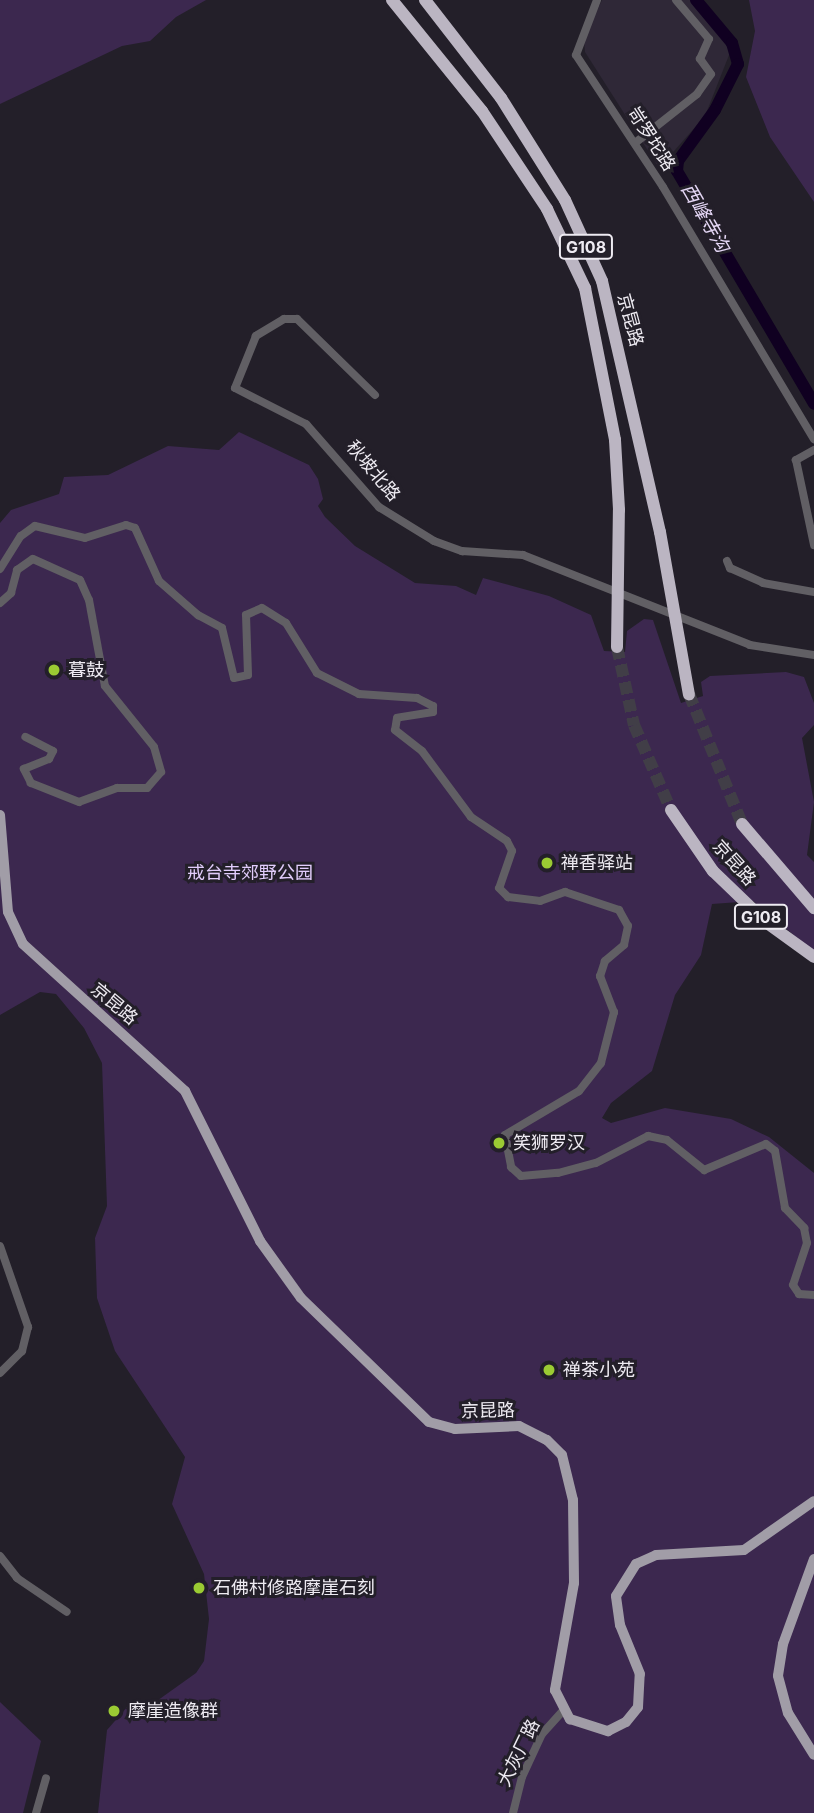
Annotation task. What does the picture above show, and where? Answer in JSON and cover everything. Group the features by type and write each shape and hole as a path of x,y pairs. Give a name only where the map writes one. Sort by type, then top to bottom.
{"highway":[{"name":"京昆路","path":"392,0 490,122 547,209 585,288 615,440 619,510 617,647"},
{"name":"京昆路","path":"425,0 508,110 565,200 602,281 660,532 688,694"},
{"name":"京昆路","path":"670,810 713,871 766,923 814,957"},
{"name":"京昆路","path":"742,824 814,908"}],"main road":[{"name":"京昆路","path":"0,815 8,912 23,944 185,1091 260,1241 301,1298 429,1422 455,1429 519,1426 547,1440 562,1455 571,1485 574,1571 555,1690 563,1711"},
{"path":"563,1711 588,1729 608,1731 626,1722 638,1707 640,1674 620,1625 616,1596 636,1564 656,1555 744,1550 814,1501"},
{"path":"814,1559 783,1644 778,1676 788,1713 814,1755"}],"street":[{"name":"岢罗坨路","path":"597,0 576,55 635,143 814,439"},
{"path":"635,143 709,81 700,59 709,38 676,0"},
{"name":"秋坡北路","path":"375,395 297,319 284,319 256,336 235,388 306,424 379,507 433,541 462,551 536,559 750,645 814,655"},
{"path":"814,450 796,460 814,545"},
{"path":"0,569 21,536 36,526 85,538 125,525 135,528 159,580 198,615 222,628 234,678 248,675 246,615 262,608 286,623 317,673 359,694 417,698 433,706 433,712 397,718 395,730 422,751 471,817 507,841 512,851 499,888 508,897 540,901 565,892 619,910 628,926 624,944 605,961 600,976 614,1012 601,1063 579,1091 505,1135 511,1167 521,1176 558,1173 596,1163 648,1136 667,1140 704,1170 765,1144 775,1151 785,1208 804,1228 807,1243 793,1285 799,1294 814,1295"},
{"path":"0,603 11,593 17,570 33,559 80,580 89,600 104,686 139,724 160,759 161,772 146,788 117,788 79,802 31,783 24,769 45,761 53,751 25,737"},
{"path":"727,561 730,568 763,583 814,592"},
{"path":"0,1246 28,1326 22,1351 0,1373"},
{"path":"0,1556 17,1578 67,1612"},
{"name":"大灰厂路","path":"513,1813 522,1777 542,1734 563,1711"},
{"path":"36,1813 46,1778"}],"shaded area":[{"path":"602,0 691,0 731,50 705,116 659,168 585,52 584,38"}],"green space":[{"path":"0,0 206,0 176,17 150,41 122,46 0,104"},
{"path":"749,0 814,0 814,202 770,137 746,77 755,31"},
{"name":"戒台寺郊野公园","path":"239,432 309,465 318,479 323,499 318,506 325,517 355,546 415,583 456,586 476,595 483,578 549,596 591,615 604,651 625,652 627,631 644,619 653,620 681,703 703,696 701,682 710,676 786,672 804,677 814,703 814,725 802,738 814,802 807,855 814,862 814,952 753,901 712,904 701,955 675,995 652,1071 611,1103 602,1118 611,1123 665,1108 731,1119 769,1137 814,1173 814,1813 98,1813 107,1730 128,1706 154,1703 196,1673 204,1661 209,1619 204,1574 172,1504 185,1457 115,1351 97,1298 95,1238 107,1206 102,1063 84,1028 56,994 40,992 0,1015 0,523 11,510 59,494 64,477 108,475 168,446 219,450"},
{"path":"0,1702 41,1741 23,1813 0,1813"}],"waterway":[{"name":"西峰寺沟","path":"696,0 732,43 738,64 715,110 678,161 677,171 814,404"}],"tunnel":[{"path":"617,647 634,725 671,810"},
{"path":"689,694 742,824"}],"place":[{"name":"暮鼓","path":"54,670"},
{"name":"禅香驿站","path":"547,863"},
{"name":"笑狮罗汉","path":"499,1143"},
{"name":"禅茶小苑","path":"549,1370"},
{"name":"石佛村修路摩崖石刻","path":"199,1588"},
{"name":"摩崖造像群","path":"114,1711"}]}
